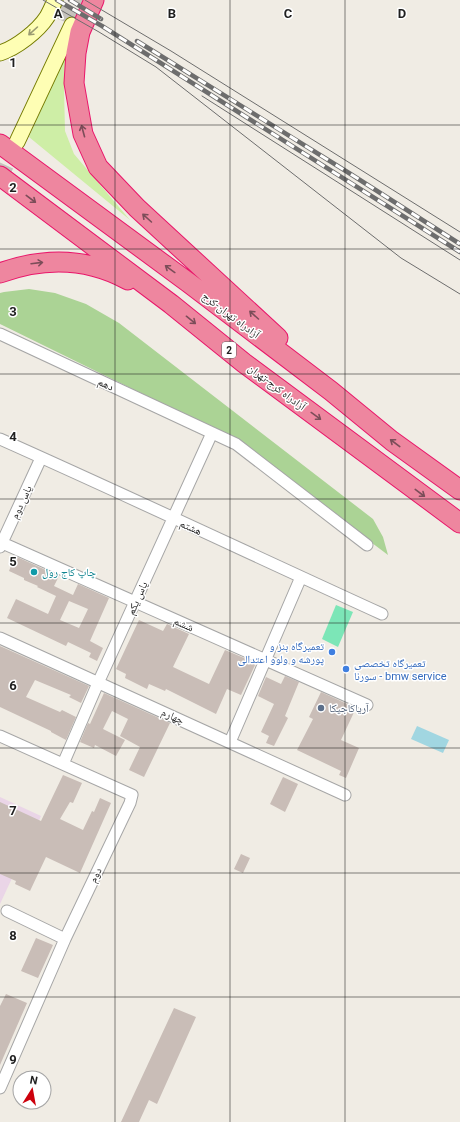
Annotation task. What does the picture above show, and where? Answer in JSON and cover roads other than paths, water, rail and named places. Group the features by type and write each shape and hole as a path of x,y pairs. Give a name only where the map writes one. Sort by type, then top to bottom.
{"highway":[{"path":"94,0 80,32 76,53 74,83 83,134 98,167 137,208 266,326 331,391"},
{"name":"آزادراه تهران-کرج","path":"9,141 189,283 331,391 392,441 460,490"},
{"name":"آزادراه کرج-تهران","path":"0,176 171,304 244,363 460,523"},
{"path":"0,274 15,268 36,263 67,261 96,267 124,278 171,304"}],"street":[{"path":"0,53 32,33 47,17 55,0"},
{"path":"9,141 67,23"},
{"name":"دهم","path":"0,334 236,444 367,544"},
{"name":"یاس یکم","path":"63,764 98,683 212,433"},
{"name":"هشتم","path":"0,439 382,614"},
{"name":"یاس دوم","path":"1,544 41,458"},
{"name":"ششم","path":"1,544 367,706"},
{"path":"230,742 301,577"},
{"name":"چهارم","path":"0,638 345,795"},
{"name":"دوم","path":"0,736 132,795 130,803 64,939 0,1088"},
{"path":"7,911 64,939"}],"water":[{"path":"417,726 449,740 443,753 411,739"}],"tunnel":[{"path":"63,21 71,0"},
{"path":"72,25 83,0"},
{"path":"0,179 16,144"}],"tram line":[{"path":"43,0 156,67 401,258 460,294"},
{"path":"85,0 171,51 460,232"},
{"path":"202,96 460,260"}],"railway":[{"path":"57,0 102,26 460,252"},
{"path":"70,0 101,19"},
{"path":"137,41 460,244"}],"place":[{"name":"چاپ کاج رول","path":"34,572"},
{"name":"تعمیرگاه بنز و پورشه و ولوو اعتدالی","path":"332,652"},
{"name":"تعمیرگاه تخصصی سورنا - bmw service","path":"346,669"},
{"name":"آریاکاجیکا","path":"321,708"}]}
